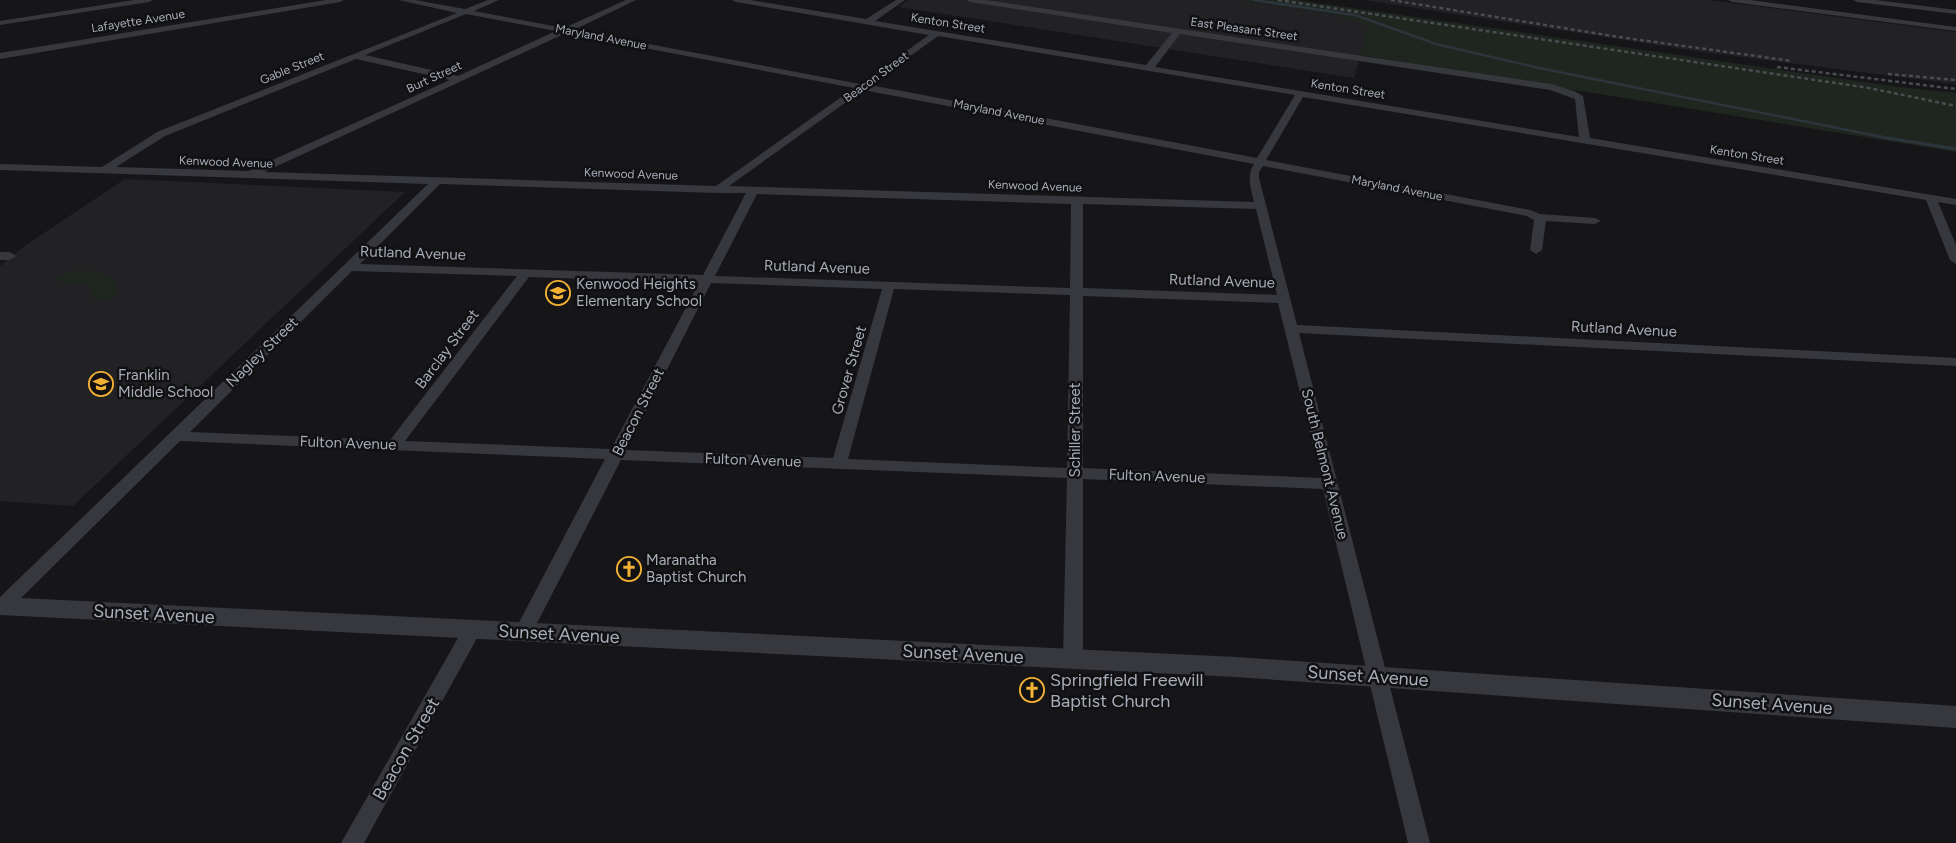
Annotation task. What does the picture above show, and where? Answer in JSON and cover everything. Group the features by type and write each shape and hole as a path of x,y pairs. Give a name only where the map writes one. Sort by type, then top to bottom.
{"street":[{"path":"0,23 149,0"},
{"name":"Lafayette Avenue","path":"0,56 340,0"},
{"name":"Maryland Avenue","path":"403,0 1530,213 1538,217 1595,221"},
{"name":"Gable Street","path":"103,171 161,134 495,0"},
{"name":"Burt Street","path":"246,176 632,0"},
{"name":"Kenton Street","path":"736,0 1956,202"},
{"path":"867,22 901,0"},
{"name":"East Pleasant Street","path":"970,0 1564,90 1580,98 1585,141"},
{"path":"1732,0 1956,29"},
{"path":"1857,0 1956,12"},
{"path":"1148,69 1177,32"},
{"name":"Beacon Street","path":"717,190 937,33"},
{"path":"356,56 460,79"},
{"name":"South Belmont Avenue","path":"1300,94 1260,162 1254,178 1419,843"},
{"name":"Kenwood Avenue","path":"0,168 1260,206"},
{"name":"Nagley Street","path":"1,606 436,182"},
{"name":"Beacon Street","path":"523,632 753,191"},
{"path":"1931,198 1956,260"},
{"name":"Schiller Street","path":"1073,659 1077,201"},
{"path":"1536,250 1540,220 1538,217"},
{"name":"Rutland Avenue","path":"350,267 1284,299"},
{"name":"Barclay Street","path":"394,445 526,273"},
{"name":"Grover Street","path":"840,463 889,286"},
{"name":"Rutland Avenue","path":"1291,329 1956,362"},
{"name":"Fulton Avenue","path":"176,436 1330,484"},
{"name":"Sunset Avenue","path":"1,606 1073,659 1377,677 1956,716"},
{"name":"Beacon Street","path":"352,843 473,630"}],"shaded area":[{"path":"908,0 1237,0 1337,15 1369,26 1354,78 899,7"},
{"path":"1237,0 1297,0 1892,86 1956,93 1956,152 1360,55 1368,26 1337,15"},
{"path":"1364,0 1708,0 1956,32 1956,84 1696,51"},
{"name":"Franklin Middle School","path":"125,179 405,192 73,506 0,501 0,266 23,247"},
{"path":"84,270 110,275 119,294 109,299 98,301 92,296 88,282 72,285 56,281 55,278 66,273"}],"waterway":[{"path":"1254,0 1355,15 1436,44 1539,68 1882,137"},
{"path":"1875,136 1956,149"}],"railway":[{"path":"1278,0 1869,88 1956,106"},
{"path":"1391,0 1619,37 1792,61"},
{"path":"1777,67 1956,89"},
{"path":"1888,74 1956,80"}],"place":[{"name":"Kenwood Heights Elementary School","path":"558,293"},
{"name":"Franklin Middle School","path":"101,384"},
{"name":"Maranatha Baptist Church","path":"629,569"},
{"name":"Springfield Freewill Baptist Church","path":"1032,690"}]}
